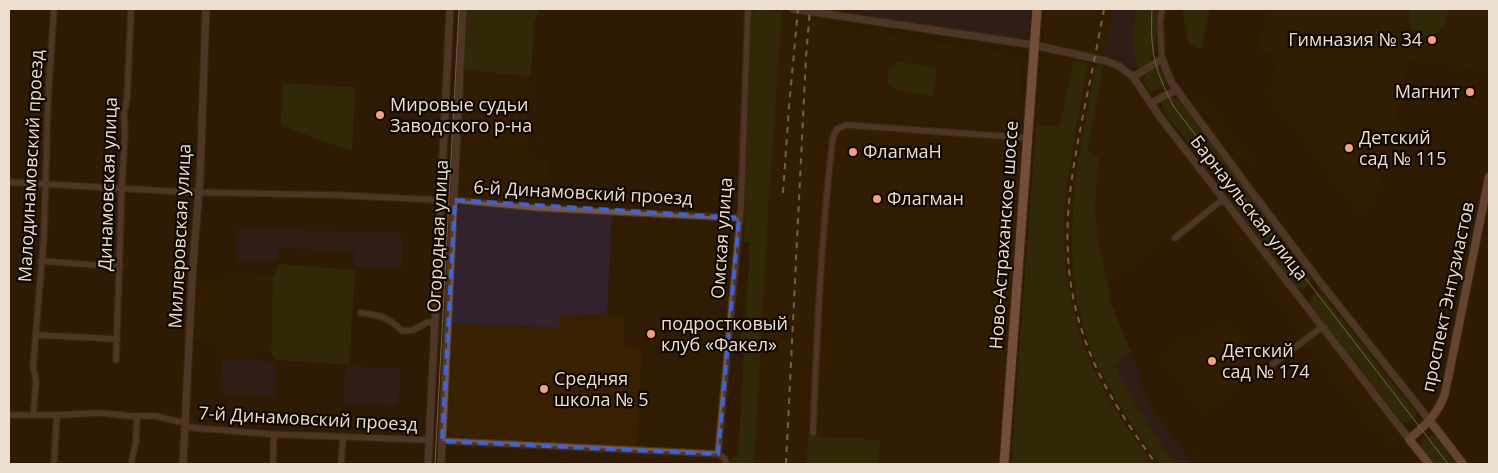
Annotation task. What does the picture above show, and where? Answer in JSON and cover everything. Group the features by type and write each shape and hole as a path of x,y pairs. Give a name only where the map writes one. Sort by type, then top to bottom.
{"main road":[{"name":"Ново-Астраханское шоссе","path":"1004,464 1037,9"},
{"name":"проспект Энтузиастов","path":"1409,439 1430,421 1445,393 1489,178"},
{"path":"1430,421 1463,464"},
{"path":"1409,439 1428,464"}],"street":[{"name":"Малодинамовский проезд","path":"33,415 36,382 33,366 37,335 40,261 44,236 44,185 54,9"},
{"name":"Динамовская улица","path":"116,360 131,9"},
{"name":"Миллеровская улица","path":"183,464 200,180 206,9"},
{"name":"Огородная улица","path":"428,464 450,9"},
{"name":"Огородная улица","path":"441,464 463,9"},
{"name":"Омская улица","path":"718,454 739,218 746,101 748,9"},
{"name":"Барнаульская улица","path":"793,9 1034,45 1106,61 1119,66 1133,77 1160,117 1409,439"},
{"name":"Барнаульская улица","path":"1162,9 1160,21 1162,59 1176,90 1320,282 1430,421"},
{"path":"1133,77 1162,59"},
{"path":"1152,103 1176,90"},
{"path":"813,433 825,199 833,137 837,130 841,126 846,125 1028,138"},
{"path":"9,182 198,192 335,195 440,200"},
{"path":"1175,238 1223,199"},
{"name":"6-й Динамовский проезд","path":"455,200 540,208 739,218"},
{"path":"40,261 120,267"},
{"path":"361,313 378,314 402,331 414,330 428,322 434,323"},
{"path":"1273,364 1322,327"},
{"path":"37,335 116,340"},
{"name":"7-й Динамовский проезд","path":"9,415 57,415 101,412 155,416 185,425 274,434 429,440"},
{"path":"54,464 57,415"},
{"path":"131,464 136,442 137,416"},
{"path":"273,464 274,434"},
{"path":"341,464 343,436"},
{"path":"442,441 718,454 724,458 727,464"}],"highlighted area":[{"path":"455,200 739,218 718,454 442,441"}],"shaded area":[{"path":"857,9 1031,9 1029,32 1026,37 1020,39 856,14"},
{"path":"1045,9 1113,9 1104,55 1047,45 1044,39"},
{"path":"1113,9 1136,9 1132,40 1134,58 1138,69 1130,67 1118,59 1104,55"},
{"path":"1268,9 1489,9 1489,71 1409,59 1375,201 1359,213 1269,95 1280,55 1258,50"},
{"path":"782,12 834,21 833,27 1009,54 1021,64 1016,131 825,116 826,125 1014,139 1021,147 997,464 878,464 880,440 808,436 806,464 754,464"},
{"path":"1045,56 1074,61 1059,127 1036,125 1042,60"},
{"path":"1088,63 1096,65 1081,145 1072,211 1071,253 1134,428 1160,464 1152,464 1109,399 1093,367 1078,328 1068,290 1064,253 1064,211"},
{"path":"1103,66 1117,71 1128,80 1401,437 1391,445 1376,425 1371,427 1206,209 1108,283 1099,248 1095,210 1099,158 1094,157 1088,150"},
{"path":"463,70 531,76 526,158 548,160 543,206 461,195"},
{"path":"1200,92 1255,163 1250,167 1195,96"},
{"path":"460,205 612,214 607,314 561,315 560,328 452,323 458,208"},
{"path":"236,229 401,233 402,268 354,267 354,251 279,248 278,262 236,261"},
{"path":"232,272 273,277 271,352 222,358 223,340 194,338 197,281 220,281"},
{"name":"Средняя школа № 5","path":"561,315 624,315 625,345 642,348 637,447 451,436 448,433 452,323 560,328"},
{"name":"Детский сад № 174","path":"1226,317 1266,364 1213,407 1211,405 1202,412 1159,357 1181,338 1191,345"},
{"path":"1131,352 1141,375 1139,382 1151,406 1192,464 1175,464 1150,430 1126,388 1114,363 1121,361 1123,356"},
{"path":"222,359 276,362 275,396 220,393"},
{"path":"346,366 401,369 398,406 343,403"}],"green space":[{"path":"466,9 539,9 534,23 531,76 463,70"},
{"path":"758,9 782,12 754,464 731,464 732,457 738,457 744,354 740,353 742,327 745,326 750,242 744,242 751,13"},
{"path":"1136,9 1157,9 1154,51 1146,64 1138,69 1133,47"},
{"path":"1182,9 1210,9 1201,50 1189,44"},
{"path":"1409,9 1449,9 1446,21 1440,31 1431,35 1421,35 1410,25"},
{"path":"1074,61 1088,63 1064,206 1066,272 1079,330 1093,368 1120,417 1152,464 1011,464 1036,125 1059,127"},
{"path":"900,62 937,68 932,96 895,90 891,87 887,79 889,71"},
{"path":"1096,65 1103,66 1088,150 1094,157 1099,158 1095,210 1099,248 1108,283 1110,301 1131,352 1123,356 1122,361 1114,364 1142,416 1175,464 1160,464 1116,398 1089,344 1076,292 1072,227 1074,194"},
{"path":"1156,65 1159,65 1166,84 1150,91 1143,79"},
{"path":"283,83 355,87 352,151 281,126"},
{"path":"1172,97 1179,101 1310,278 1311,282 1302,290 1298,288 1164,112 1162,105 1164,101"},
{"path":"279,264 355,270 349,365 275,360 271,352 273,277"},
{"path":"1317,292 1322,294 1416,413 1416,416 1403,423 1309,303 1310,298"},
{"path":"1431,435 1434,436 1456,464 1435,464 1421,446 1422,440"},
{"path":"808,436 880,440 878,464 806,464"}],"tram line":[{"path":"435,464 459,9"},
{"path":"1152,9 1152,37 1155,60 1162,82 1174,107 1448,464"}],"railway":[{"path":"783,193 798,9"},
{"path":"786,464 810,9"},
{"path":"1104,9 1072,181 1067,235 1069,268 1076,312 1096,367 1116,405 1156,464"}],"place":[{"name":"Гимназия № 34","path":"1432,40"},
{"name":"Магнит","path":"1470,92"},
{"name":"Мировые судьи Заводского р-на","path":"380,115"},
{"name":"Детский сад № 115","path":"1349,148"},
{"name":"ФлагмаН","path":"853,152"},
{"name":"Флагман","path":"877,199"},
{"name":"подростковый клуб «Факел»","path":"651,334"},
{"name":"Детский сад № 174","path":"1212,361"},
{"name":"Средняя школа № 5","path":"544,389"}]}
